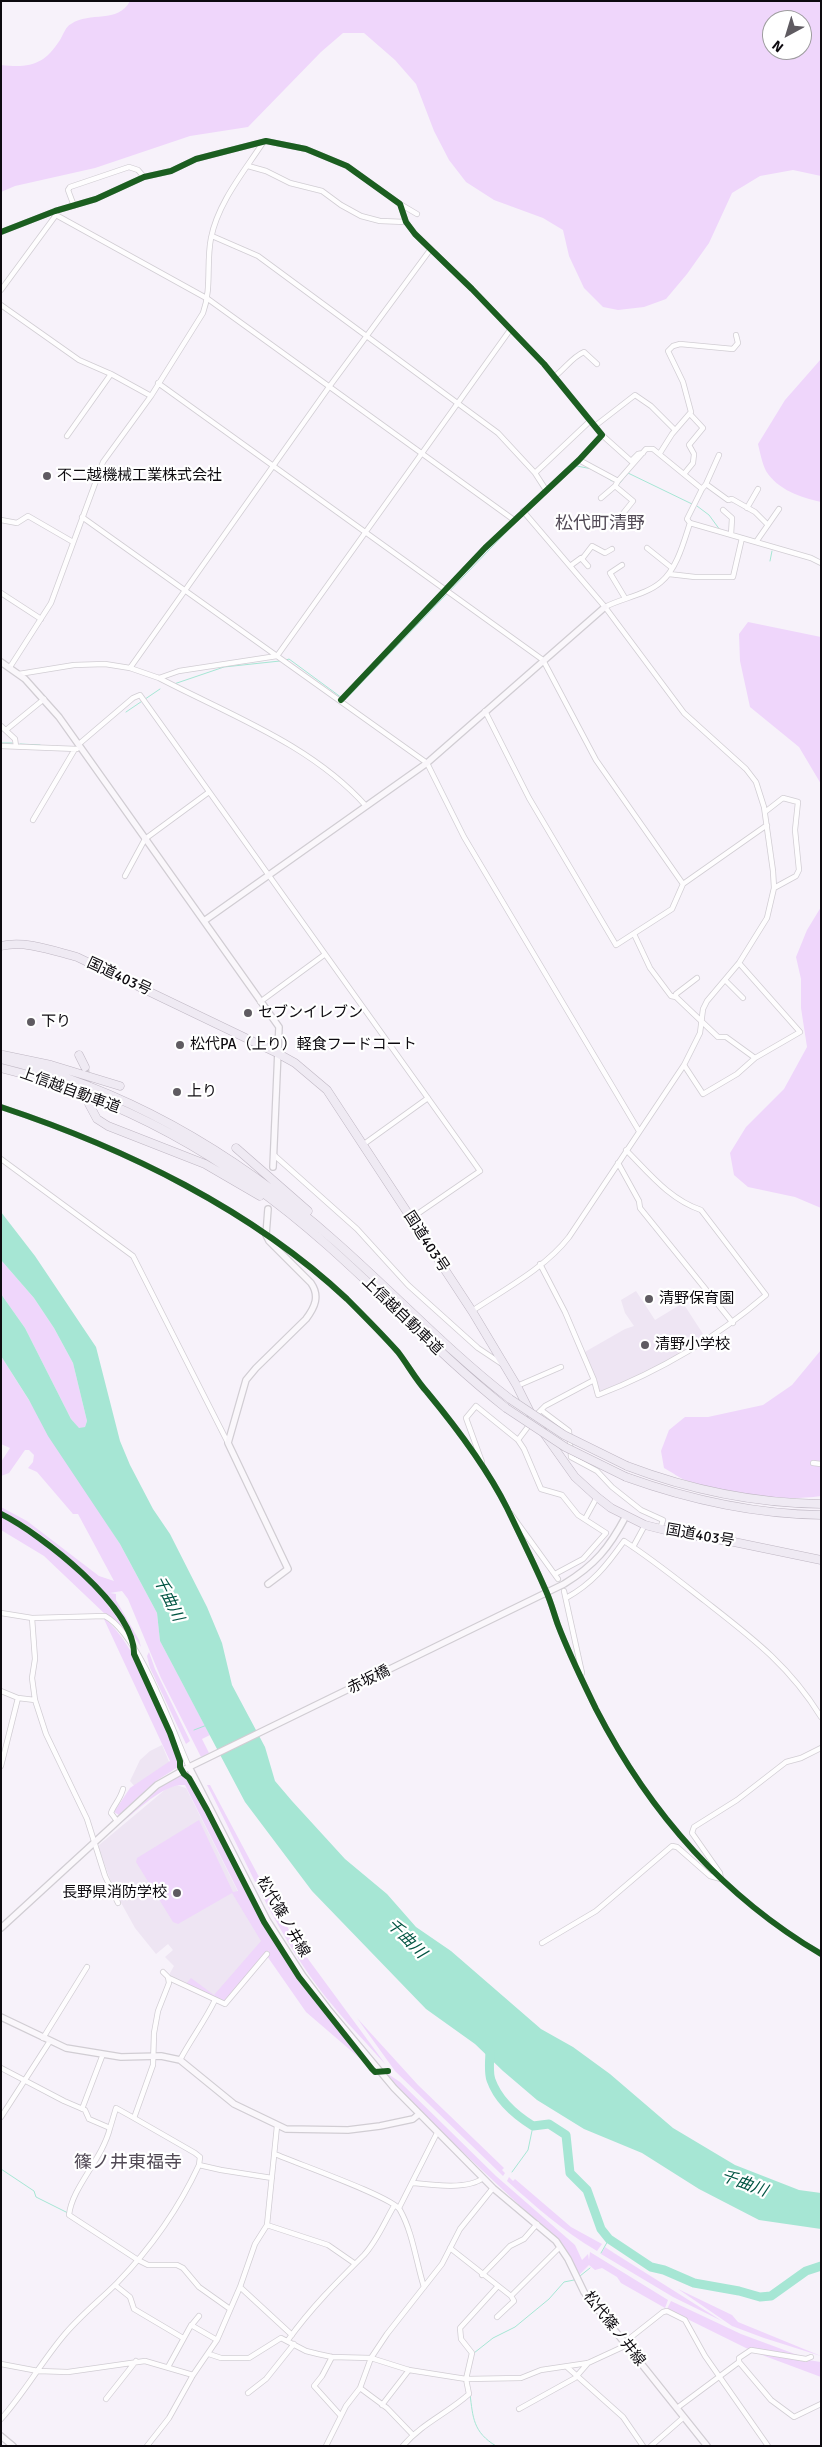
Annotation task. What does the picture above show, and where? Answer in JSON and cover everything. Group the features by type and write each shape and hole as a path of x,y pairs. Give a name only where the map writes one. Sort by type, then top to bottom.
{"highway":[{"name":"国道403号","path":"1,946 9,944 46,949 76,957 277,1053 295,1063 327,1090 472,1311 502,1364 517,1386 533,1418 575,1476 597,1497 626,1516 645,1525 821,1560"},
{"path":"1,1055 51,1065 120,1086"},
{"path":"79,1055 85,1067"},
{"name":"上信越自動車道","path":"1,1059 55,1074 150,1113 200,1139 246,1169 292,1204 451,1350 510,1399 564,1435 627,1466 672,1482 721,1494 770,1502 821,1504"},
{"name":"上信越自動車道","path":"1,1068 76,1091 171,1133 242,1176 328,1246 443,1355 506,1408 565,1447 626,1476 670,1492 720,1505 769,1512 821,1515"},
{"path":"89,1104 97,1119 108,1126 187,1157 224,1174 263,1198 328,1246"},
{"path":"236,1148 322,1224 380,1283"}],"street":[{"path":"1,232 96,200 144,177 172,171 196,159 262,144 266,141 297,146 347,166 417,214"},
{"path":"10,667 50,603 103,462 151,396 203,313 208,299 212,236 228,196 262,144"},
{"path":"248,166 266,170 290,183 322,191 341,206 361,216 406,222"},
{"path":"74,206 68,190 70,187 129,167 138,170 144,177"},
{"path":"400,204 406,222 430,250 472,289 554,377 602,435 630,461 638,454 643,453"},
{"path":"1,290 56,213"},
{"path":"56,213 208,299 514,520"},
{"path":"212,236 258,256 498,433 535,474 546,490"},
{"path":"130,668 329,387 430,250"},
{"path":"1,305 79,360 111,374 151,396"},
{"path":"158,678 179,671 277,656 510,330"},
{"path":"684,474 693,463 694,454 689,445 703,428 690,414 689,399 683,382 670,357 670,349 680,344 733,349 738,343 736,336"},
{"path":"554,377 567,368 574,358 584,352 597,364"},
{"path":"67,436 111,374"},
{"path":"158,383 447,589 543,660 596,760 683,884"},
{"path":"595,426 635,394 651,406 675,430"},
{"path":"660,453 675,430 690,414"},
{"path":"535,474 590,421"},
{"path":"340,700 514,520 579,460 602,435"},
{"path":"601,498 646,449 653,449 684,474 728,500 732,499 755,512 768,525"},
{"path":"719,455 687,519 690,523 812,558 821,563"},
{"path":"579,460 616,483 633,501 621,516"},
{"path":"747,508 758,489"},
{"path":"756,542 779,508"},
{"path":"723,510 732,518 731,535"},
{"path":"472,1311 540,1264 560,1248 569,1237 684,1065 700,1033 702,1009 739,963 767,918 774,888 765,812 756,782 746,769 684,713 604,607 523,511"},
{"path":"1,520 17,523 28,516 73,542"},
{"path":"82,517 428,763 464,837 639,1131"},
{"path":"204,921 428,763 604,607 660,583 672,568 690,523"},
{"path":"669,574 712,578 733,577 742,538"},
{"path":"570,566 582,559 592,546 605,553 612,549"},
{"path":"647,548 672,568"},
{"path":"582,559 588,566"},
{"path":"622,565 610,573 625,598"},
{"path":"1,592 41,619"},
{"path":"1,662 19,674 44,699 279,1027 273,1167"},
{"path":"19,674 74,666 105,664 130,668 158,678 314,760 355,794 366,806"},
{"path":"33,820 79,748 132,698 140,695 267,876 480,1172 410,1219"},
{"path":"6,730 44,699"},
{"path":"485,711 529,798 616,945 672,909 683,884 767,825"},
{"path":"1,726 15,739 16,746"},
{"path":"1,746 79,748"},
{"path":"125,876 145,839 209,792"},
{"path":"765,812 783,798 798,802 795,830 799,870 796,876 774,888"},
{"path":"634,934 650,968 671,996 676,997 718,1037 726,1037 755,1058"},
{"path":"260,1002 324,955"},
{"path":"684,1065 704,1094 737,1074 755,1058 800,1032 739,963"},
{"path":"676,997 676,994 697,978"},
{"path":"726,981 743,998"},
{"path":"364,1144 428,1098"},
{"path":"1,1107 55,1125 124,1155 210,1200 266,1236 322,1277 397,1352 488,1474"},
{"path":"540,1264 565,1312 594,1380 598,1395 644,1377 733,1323 766,1295 702,1210 687,1205 674,1196 653,1179 626,1150"},
{"path":"274,1155 357,1229 408,1285 478,1348 502,1364"},
{"path":"1,1159 133,1256 228,1442 288,1569 268,1584"},
{"path":"618,1163 639,1201 640,1208 733,1323"},
{"path":"228,1442 246,1380 306,1319 312,1310 316,1298 316,1290 311,1283 266,1236 268,1209"},
{"path":"517,1386 561,1367"},
{"path":"518,1440 540,1410 594,1380"},
{"path":"554,1574 582,1559 606,1533 578,1515 562,1495 541,1489 524,1449 518,1440 476,1406 466,1418 478,1454 508,1510 554,1574 558,1579"},
{"path":"540,1410 569,1431 571,1457 597,1471 612,1487 641,1510 663,1520 660,1529"},
{"path":"813,1463 821,1464"},
{"path":"585,1519 597,1497"},
{"path":"508,1510 511,1521 584,1681 613,1741 644,1792 687,1846 721,1879 766,1917 821,1954"},
{"path":"544,1594 586,1571 600,1557 626,1516"},
{"path":"633,1547 645,1525"},
{"path":"566,1598 591,1583 605,1568 624,1541 775,1657 794,1679 821,1717"},
{"path":"564,1592 584,1681"},
{"name":"赤坂橋","path":"189,1767 544,1594"},
{"path":"1,1613 32,1618 105,1616 111,1620 138,1655 189,1767 157,1785 1,1928"},
{"path":"32,1618 35,1659 32,1678 35,1700 46,1734 87,1819 93,1843 118,1903"},
{"path":"1,1692 18,1698 35,1700"},
{"path":"1,1766 18,1698"},
{"path":"721,1879 720,1873 692,1833 694,1828 737,1800 786,1762 801,1758 821,1748"},
{"name":"松代篠ノ井線","path":"189,1767 255,1897 286,1950 328,2009 384,2078 419,2114 492,2188 537,2224 560,2247 584,2292 707,2446"},
{"path":"117,1821 111,1810 120,1800 123,1789"},
{"path":"542,1943 596,1911 672,1846 677,1847 710,1876 721,1879"},
{"path":"162,1972 169,1978 225,2004 267,1954"},
{"path":"43,2038 87,1968"},
{"path":"134,2118 153,2065 152,2044 155,2026 169,1978"},
{"path":"180,2060 194,2033 205,2021 215,2000"},
{"path":"1,2017 66,2048 121,2058 172,2057 180,2060 234,2104 286,2129 348,2130 401,2122 419,2114"},
{"path":"1,2117 50,2042"},
{"path":"82,2108 96,2078 103,2054"},
{"path":"1,2068 86,2110 89,2119 110,2128"},
{"path":"1,2419 21,2396 66,2332 138,2260 180,2204 199,2164 200,2157 195,2153 116,2108 105,2146 71,2202 69,2215 138,2260 148,2265 177,2265 183,2268 199,2287 230,2309"},
{"path":"147,2446 169,2418 193,2375 217,2340 240,2287 255,2244 267,2225 278,2126"},
{"path":"288,2340 306,2315 330,2288 342,2280 354,2263 364,2255 413,2183 437,2132"},
{"path":"276,2154 369,2191 397,2207 411,2238 415,2260 424,2287"},
{"path":"199,2164 221,2170 272,2178"},
{"path":"413,2183 453,2185 479,2181 483,2178"},
{"path":"326,2446 341,2416 360,2388 371,2358 442,2264 460,2229 492,2188"},
{"path":"482,2275 510,2246 524,2239 537,2224"},
{"path":"267,2225 328,2245 354,2263"},
{"path":"511,2296 560,2247"},
{"path":"450,2248 511,2296 514,2301 497,2316"},
{"path":"115,2285 130,2297 134,2309 183,2338"},
{"path":"403,2446 412,2434 468,2394 466,2380 472,2353 461,2339 460,2328 498,2286"},
{"path":"240,2287 292,2335"},
{"path":"209,2354 221,2358 249,2358 281,2338 306,2351 332,2357 371,2358 409,2370 466,2380 512,2380 541,2370 588,2363 626,2344 663,2312 667,2311 685,2320 719,2376 768,2446"},
{"path":"168,2367 183,2338 199,2316"},
{"path":"191,2325 217,2340"},
{"path":"248,2393 266,2379 294,2344"},
{"path":"811,2357 806,2359 751,2350 739,2358 740,2362 771,2400 794,2417 821,2404"},
{"path":"332,2357 322,2376 314,2386 341,2416"},
{"path":"106,2399 136,2361"},
{"path":"1,2364 38,2371 68,2372 136,2361 154,2362 193,2375"},
{"path":"678,2408 740,2362"},
{"path":"519,2409 577,2377 588,2363"},
{"path":"567,2367 623,2417 643,2446"},
{"path":"382,2405 409,2370"},
{"path":"360,2388 382,2405 412,2434"},
{"path":"651,2446 684,2417"},
{"path":"1,2436 13,2446"}],"shaded area":[{"path":"130,1 821,1 821,176 793,170 760,176 732,193 709,243 666,299 644,307 618,310 603,307 584,288 569,256 563,230 543,218 494,200 466,182 449,160 434,131 416,84 395,60 364,33 343,33 321,52 248,127 190,136 95,168 15,186 1,192 1,65 20,66 42,60 54,48 69,25 78,20 111,15 125,8"},
{"path":"821,359 821,502 790,492 771,478 762,461 758,444 785,400"},
{"path":"748,622 821,637 821,784 799,747 750,707 740,661 739,634"},
{"path":"821,907 821,1208 795,1197 748,1187 734,1175 730,1153 746,1127 784,1089 807,1047 801,1008 801,979 796,957 807,930"},
{"path":"1,1260 34,1298 54,1328 73,1363 87,1421 85,1427 79,1429 71,1419 25,1328 1,1294"},
{"name":"清野小学校","path":"636,1291 655,1320 683,1303 705,1337 666,1362 621,1384 600,1391 583,1353 625,1329 634,1326 625,1313 621,1300"},
{"path":"821,1350 821,1496 788,1498 736,1493 685,1480 664,1468 661,1451 669,1430 685,1417 708,1417 763,1405 792,1385"},
{"path":"1,1356 120,1544 157,1613 160,1641 210,1735 202,1739 209,1753 201,1757 161,1678 128,1599 122,1591 110,1593 116,1594 116,1600 139,1640 141,1647 113,1606 80,1569 43,1536 1,1511 1,1507 27,1521 99,1576 114,1581 78,1514 73,1514 37,1472 28,1468 33,1462 34,1455 29,1450 25,1450 9,1473 1,1476 1,1462 10,1448 1,1444"},
{"path":"1,1516 39,1539 74,1568 105,1601 129,1637 114,1619 105,1614 44,1556 1,1530"},
{"path":"103,1617 116,1630 138,1664 157,1704 179,1760 178,1767 156,1781 119,1815 114,1812 130,1788 170,1761"},
{"path":"149,1652 155,1669 190,1741 186,1744 150,1668 147,1656"},
{"path":"162,1745 170,1764 136,1788 130,1781 140,1760 150,1751"},
{"path":"180,1774 187,1779 204,1801 250,1895 280,1947 314,1996 370,2067 306,2012 267,1956 269,1950 224,2002 185,1985 191,1978 214,1995 261,1941 232,1893 178,1924 173,1922 136,1862 137,1858 199,1820 233,1892 238,1891 185,1785 169,1788 160,1793 121,1823 153,1792"},
{"name":"長野県消防学校","path":"176,1785 186,1788 269,1949 224,2002 170,1976 174,1966 165,1957 173,1950 168,1944 156,1954 135,1928 114,1890 99,1849 99,1845 166,1789"},
{"path":"207,1785 210,1785 274,1905 300,1948 386,2065 346,2022 310,1976 295,1953 268,1907"},
{"path":"357,2018 418,2085 504,2168 502,2170 505,2173 503,2176 395,2071"},
{"path":"388,2074 400,2082 496,2176 575,2245 582,2260 588,2254 589,2260 590,2252 668,2300 665,2308 621,2283 617,2277 602,2268 595,2270 589,2265 579,2275 565,2248 451,2141 386,2075"},
{"path":"509,2177 513,2181 515,2179 571,2227 602,2244 597,2251 573,2236 539,2209 507,2181"},
{"path":"605,2247 722,2321 673,2297 601,2254"},
{"path":"678,2289 732,2315 738,2322 821,2356 732,2326"},
{"path":"671,2301 741,2334 803,2357 748,2349 667,2309"},
{"path":"754,2352 821,2362 821,2377"}],"water":[{"name":"千曲川","path":"1,1212 35,1256 96,1347 120,1441 153,1509 170,1534 207,1607 222,1643 232,1685 265,1747 275,1781 345,1859 387,1894 416,1927 451,1951 541,2029 573,2047 610,2074 673,2128 735,2165 799,2190 821,2193 821,2229 759,2220 699,2189 642,2153 584,2129 537,2100 475,2044 426,2009 312,1891 245,1802 160,1641 157,1613 120,1544 48,1436 29,1400 1,1356 1,1294 25,1328 71,1419 79,1428 85,1427 87,1421 73,1363 54,1328 34,1298 1,1260"}],"waterway":[{"path":"570,472 577,466 592,469"},
{"path":"619,484 628,473 692,504"},
{"path":"542,497 567,475"},
{"path":"606,477 612,481"},
{"path":"697,506 709,515 720,530"},
{"path":"345,700 514,524"},
{"path":"770,561 772,551"},
{"path":"286,660 289,659 342,698"},
{"path":"174,684 224,667 280,661"},
{"path":"126,712 160,689"},
{"path":"1,743 12,743"},
{"path":"20,744 40,745"},
{"path":"194,1730 207,1725"},
{"path":"490,2049 490,2077 503,2101 533,2126 549,2124 566,2135 570,2173 587,2190 601,2229 609,2239 651,2267 664,2270 694,2283 739,2291 760,2297 771,2296 806,2271 821,2266"},
{"path":"512,2172 528,2150 533,2126"},
{"path":"1,2169 34,2191 36,2197 68,2213"},
{"path":"601,2253 609,2239"},
{"path":"580,2276 590,2268"},
{"path":"474,2353 493,2338 515,2327 549,2299 564,2282 574,2280"},
{"path":"470,2394 473,2417 478,2430 488,2441 496,2446"}],"tunnel":[{"path":"85,1067 89,1102"}],"cycle path":[{"path":"1,232 55,211 96,199 144,177 171,171 196,159 266,141 306,149 347,166 400,204 406,222 415,234 472,289 544,364 602,435 579,460 485,548 341,700"},
{"path":"1,1107 48,1123 140,1162 228,1210 270,1237 310,1267 347,1299 373,1325 398,1352 419,1383 460,1433 499,1492 549,1599 576,1668 596,1709 639,1782 664,1816 720,1878 785,1931 821,1954"},
{"path":"1,1514 39,1538 61,1555 103,1594 119,1615 130,1635 134,1654 170,1733 180,1761 180,1767 189,1778 207,1810 264,1922 299,1977 372,2069 375,2072 388,2071"}],"place":[{"name":"不二越機械工業株式会社","path":"47,476"},
{"name":"セブンイレブン","path":"248,1013"},
{"name":"下り","path":"31,1022"},
{"name":"松代PA（上り）軽食フードコート","path":"180,1045"},
{"name":"上り","path":"177,1092"},
{"name":"清野保育園","path":"649,1299"},
{"name":"清野小学校","path":"645,1345"},
{"name":"長野県消防学校","path":"177,1893"}],"district":[{"name":"松代町清野","path":"600,524"},
{"name":"篠ノ井東福寺","path":"128,2163"}]}
